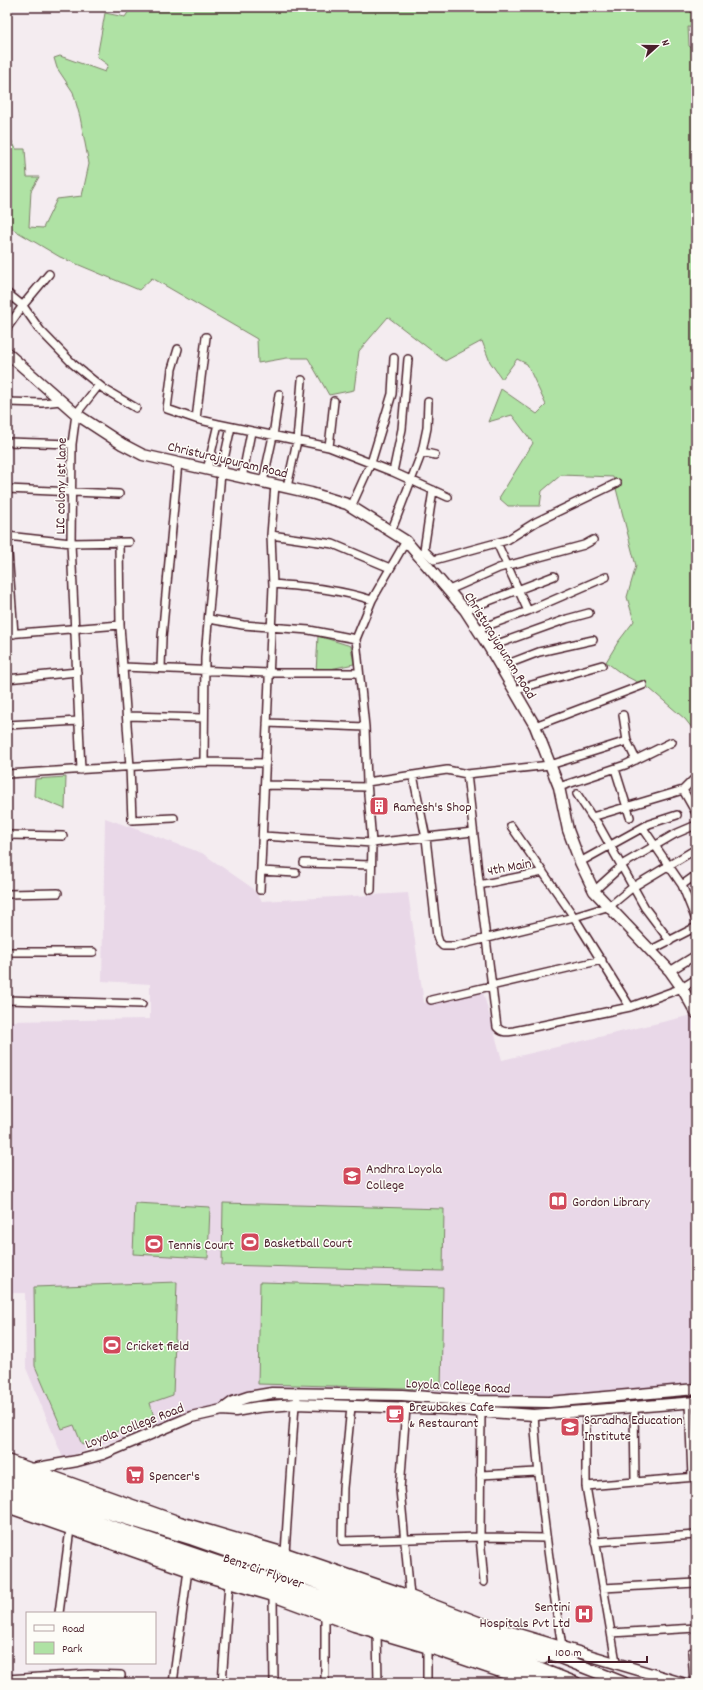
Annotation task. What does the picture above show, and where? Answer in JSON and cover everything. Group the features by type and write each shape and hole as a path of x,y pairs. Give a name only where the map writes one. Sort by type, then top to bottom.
{"main road":[{"name":"Benz Cir Flyover","path":"7,1469 508,1637 594,1672"},
{"path":"7,1480 78,1504 192,1539 318,1585 516,1651 594,1672 624,1683"},
{"path":"7,1491 512,1658 576,1683"},
{"name":"Benz Cir Flyover","path":"7,1499 372,1623 512,1668 566,1683"}],"street":[{"path":"7,328 49,274"},
{"path":"7,293 23,306 40,330 73,364 99,385 136,408"},
{"path":"196,420 206,337"},
{"path":"178,350 170,381 167,409 196,420 329,447 393,472 448,497"},
{"name":"Christurajupuram Road","path":"7,353 76,414 122,444 143,455 287,487 351,506 406,541 465,610 489,646 535,726 559,787 568,830 580,862 594,891 610,906 670,971 694,1007"},
{"path":"351,506 370,463 392,394 394,358"},
{"path":"393,472 402,429 408,359"},
{"path":"287,487 297,441 302,380"},
{"path":"76,414 99,385"},
{"path":"263,482 273,436 279,394"},
{"path":"7,402 42,403 61,401"},
{"path":"329,447 334,401"},
{"path":"391,532 422,452 427,428 428,402"},
{"name":"LIC colony 1st lane","path":"7,536 71,543 72,444 76,414"},
{"path":"207,470 218,424"},
{"path":"204,762 205,671 209,619 221,473 231,427"},
{"path":"242,478 251,432"},
{"path":"7,442 72,444"},
{"path":"422,452 435,455"},
{"path":"161,668 162,638 178,462"},
{"path":"433,490 424,550 434,560 507,540 536,522 617,483"},
{"path":"260,890 273,584 271,535 275,485"},
{"path":"7,489 119,494"},
{"path":"271,535 333,544 390,568"},
{"path":"7,539 11,634 75,630 120,625"},
{"path":"449,590 507,566 584,545 593,540"},
{"path":"371,890 372,843 367,785 365,727 356,639 372,600 406,541"},
{"path":"119,542 120,625 130,766 132,820 174,818"},
{"path":"81,770 71,543 129,542"},
{"path":"497,543 520,590 528,611"},
{"path":"465,610 554,576"},
{"path":"478,629 528,611 606,577"},
{"path":"273,584 329,589 372,600"},
{"path":"489,646 589,613"},
{"path":"209,619 270,628 309,630 356,639"},
{"path":"500,667 539,652 592,640"},
{"path":"514,690 602,665"},
{"path":"123,667 269,673 359,673"},
{"path":"7,679 76,672"},
{"path":"535,726 643,685"},
{"path":"622,715 627,741 636,760"},
{"path":"126,716 204,718"},
{"path":"7,725 78,721"},
{"path":"267,723 365,727"},
{"path":"265,785 367,785 413,775 447,770 467,774 550,765 627,741"},
{"path":"559,787 636,760 672,742"},
{"path":"7,774 204,762 266,763"},
{"path":"615,768 630,817"},
{"path":"467,774 497,1027 500,1031 505,1032 630,1007 682,988 696,979"},
{"path":"413,775 426,838 439,942 447,946 574,917 610,906 633,887 696,849"},
{"path":"592,817 683,790 696,777"},
{"path":"683,790 696,813"},
{"path":"577,794 598,824 645,908 670,941"},
{"path":"580,862 644,828 677,816"},
{"path":"594,891 622,865 675,834 696,825"},
{"path":"511,826 574,917 630,1007"},
{"path":"644,828 682,885 696,920"},
{"path":"262,836 372,843 473,832"},
{"path":"7,835 63,836"},
{"path":"304,863 371,865"},
{"path":"261,871 296,873"},
{"name":"4th Main","path":"479,885 544,872"},
{"path":"682,885 696,875"},
{"path":"7,894 58,893"},
{"path":"651,950 696,927"},
{"path":"7,952 93,952"},
{"path":"670,971 696,955"},
{"path":"431,1000 602,960"},
{"path":"7,1000 142,1004"},
{"name":"Loyola College Road","path":"222,1410 233,1402 256,1395 272,1393 402,1396 478,1401 549,1402 696,1390"},
{"path":"285,1553 295,1404 300,1393"},
{"path":"586,1486 694,1477 693,1402"},
{"name":"Loyola College Road","path":"32,1469 103,1454 191,1417 222,1410 295,1404 481,1411 534,1415 693,1402"},
{"path":"351,1407 343,1488 342,1541 480,1537 545,1538"},
{"path":"634,1407 635,1482"},
{"path":"406,1408 400,1489 406,1539 410,1596"},
{"path":"481,1411 480,1537 484,1582"},
{"path":"586,1411 586,1486 616,1662"},
{"path":"534,1415 537,1472 545,1538 562,1647"},
{"path":"7,1460 180,1522 285,1553 410,1596 481,1623 616,1662 682,1683"},
{"path":"480,1475 537,1472"},
{"path":"7,1507 188,1570 533,1683"},
{"path":"59,1612 70,1529"},
{"path":"596,1542 696,1535"},
{"path":"174,1683 188,1570"},
{"path":"222,1683 229,1583"},
{"path":"603,1588 696,1583"},
{"path":"273,1597 274,1683"},
{"path":"325,1615 325,1683"},
{"path":"611,1633 696,1628"},
{"path":"377,1633 378,1683"},
{"path":"427,1648 427,1683"},
{"path":"692,1652 694,1683"},
{"path":"7,1679 88,1674 121,1675 121,1683"}],"shaded area":[{"name":"Andhra Loyola College","path":"105,818 202,853 251,887 262,901 408,893 424,1003 483,992 502,1060 692,1015 696,1024 696,1387 544,1396 258,1391 63,1458 26,1368 25,1293 7,1293 7,1021 150,1019 150,984 102,981"}],"green space":[{"path":"123,7 696,7 696,28 688,27 689,46 696,51 696,733 685,719 650,689 622,674 606,662 618,642 634,621 627,597 636,566 613,477 561,475 542,491 540,506 508,506 499,498 533,443 512,415 488,422 501,389 537,414 546,405 527,364 517,359 502,379 490,362 482,341 445,361 388,317 359,351 354,390 329,395 308,358 287,358 258,363 257,339 152,278 139,290 60,257 11,228 7,218 7,132 16,149 25,149 27,177 39,177 31,191 29,227 43,228 57,199 82,196 89,164 80,117 73,92 57,68 54,58 60,56 105,72 108,65 97,57 105,13 125,17 129,11"},
{"path":"318,636 351,646 354,664 316,672"},
{"path":"66,777 65,809 34,796 35,779"},
{"path":"135,1203 210,1207 208,1258 133,1254"},
{"path":"223,1203 444,1209 443,1271 222,1265"},
{"path":"177,1282 173,1395 150,1403 154,1417 82,1445 74,1425 62,1429 35,1366 34,1287"},
{"path":"260,1282 443,1287 441,1389 258,1384"}],"place":[{"name":"Ramesh's Shop","path":"379,806"},
{"name":"Andhra Loyola College","path":"352,1176"},
{"name":"Gordon Library","path":"558,1201"},
{"name":"Basketball Court","path":"250,1242"},
{"name":"Tennis Court","path":"154,1244"},
{"name":"Cricket field","path":"112,1345"},
{"name":"Brewbakes Cafe & Restaurant","path":"395,1414"},
{"name":"Saradha Education Institute","path":"570,1427"},
{"name":"Spencer's","path":"135,1475"},
{"name":"Sentini Hospitals Pvt Ltd","path":"584,1614"}]}
